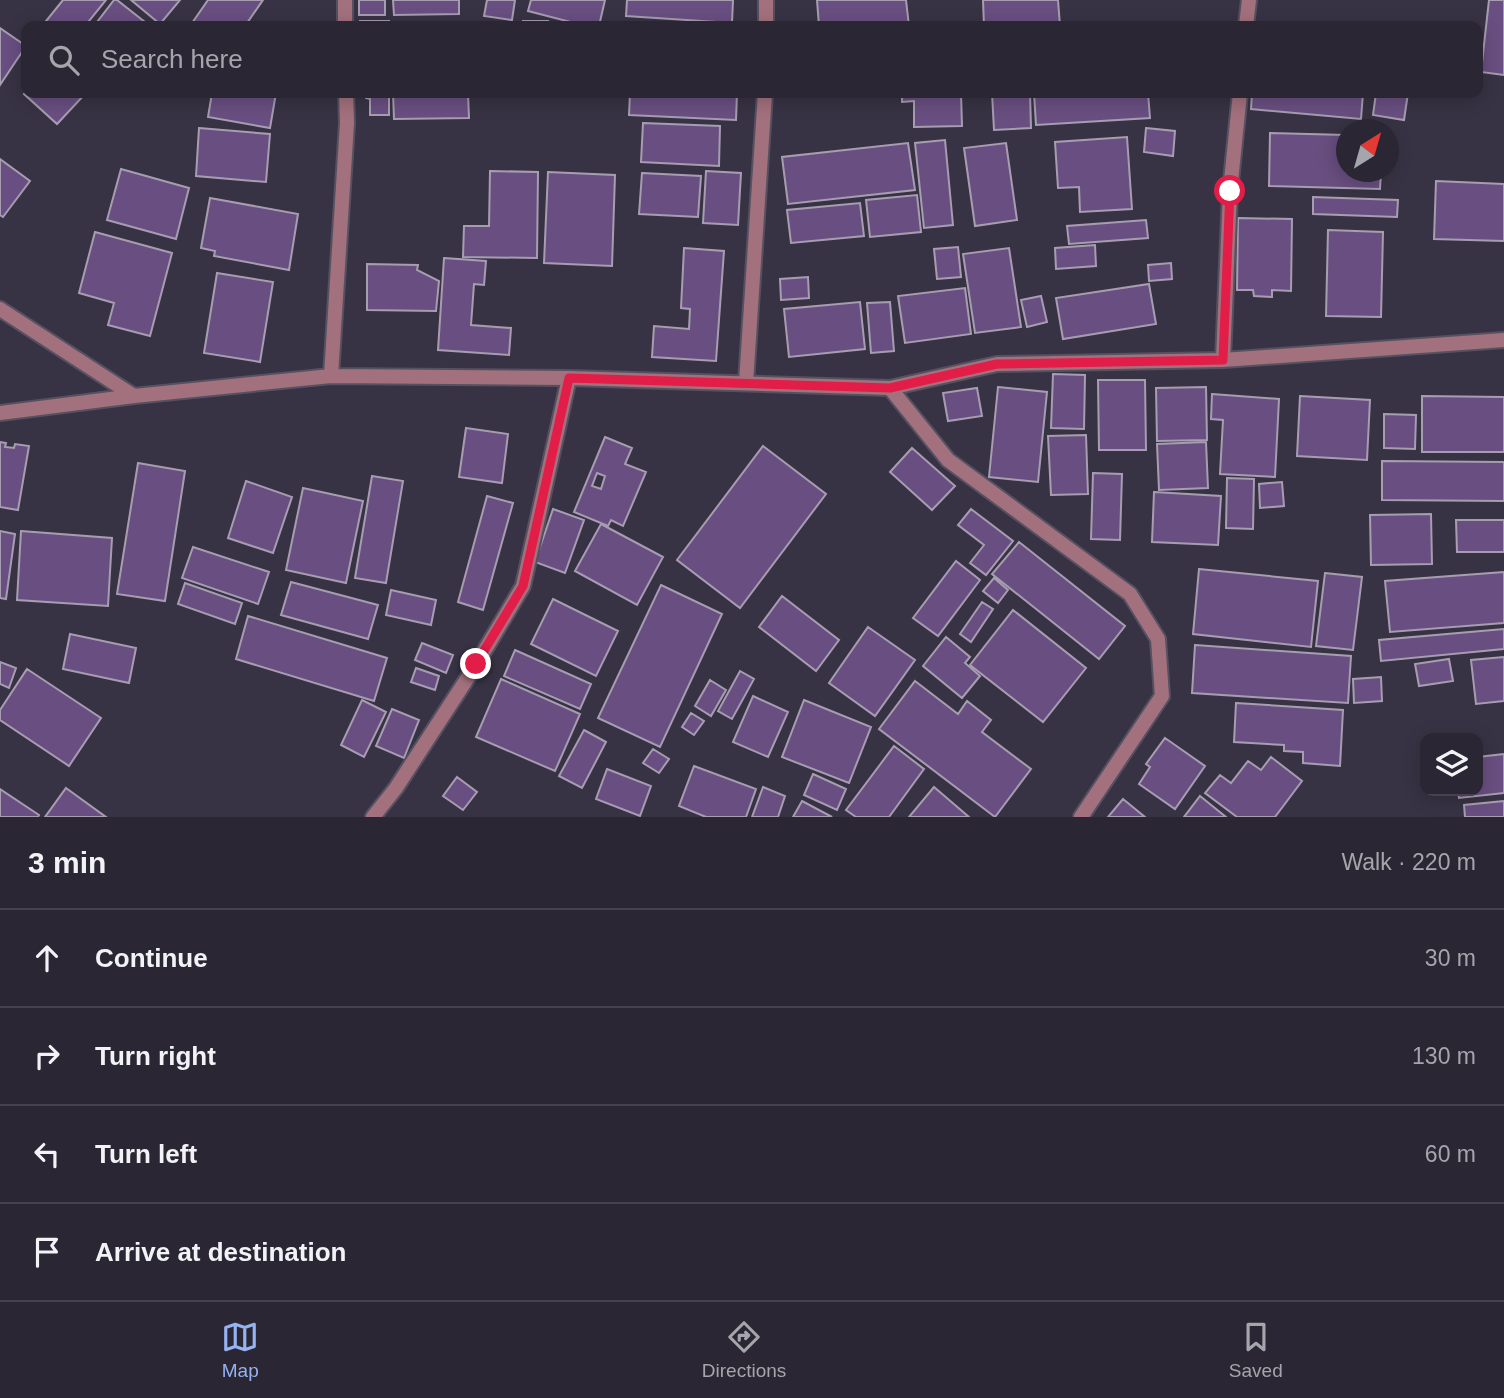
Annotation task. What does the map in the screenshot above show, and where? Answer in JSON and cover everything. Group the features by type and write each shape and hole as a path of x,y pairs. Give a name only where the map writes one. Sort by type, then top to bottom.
{"street":[{"path":"345,0 345,21"},
{"path":"766,0 766,21"},
{"path":"1247,21 1249,0"},
{"path":"331,376 347,123 346,98"},
{"path":"746,383 765,98"},
{"path":"1223,360 1230,191 1239,98"},
{"path":"0,309 134,396"},
{"path":"0,413 331,376 569,378 890,388 997,364 1223,360 1504,340"},
{"path":"373,817 396,788 523,586 569,378"},
{"path":"890,388 948,460 1130,594 1158,639 1162,696 1081,817"}],"building":[{"path":"63,0 106,0 89,21 46,21"},
{"path":"114,0 117,0 144,21 98,21"},
{"path":"131,0 180,0 162,21 156,21"},
{"path":"208,0 263,0 248,21 193,21"},
{"path":"359,0 385,0 385,15 359,15"},
{"path":"393,0 459,0 459,14 394,15"},
{"path":"487,0 515,0 512,20 484,16"},
{"path":"531,0 605,0 600,21 567,21 528,11"},
{"path":"627,0 733,0 732,21 626,16"},
{"path":"817,0 906,0 908,21 819,21"},
{"path":"983,0 1058,0 1060,21 984,21"},
{"path":"1489,0 1504,0 1504,75 1483,72"},
{"path":"0,28 21,43 21,54 0,85"},
{"path":"28,98 81,98 57,124"},
{"path":"211,98 275,98 270,128 208,117"},
{"path":"366,98 389,98 389,115 370,115 370,99"},
{"path":"393,98 468,98 469,118 394,119"},
{"path":"630,98 737,98 736,120 629,115"},
{"path":"902,98 961,98 962,126 914,127 914,101 902,102"},
{"path":"992,98 1030,98 1031,128 994,130"},
{"path":"1034,98 1148,98 1150,118 1036,125"},
{"path":"1252,98 1363,98 1361,119 1251,109"},
{"path":"1375,98 1407,98 1404,120 1373,115"},
{"path":"643,123 720,126 719,166 641,162"},
{"path":"199,128 270,134 266,182 196,176"},
{"path":"1146,128 1175,131 1173,156 1144,152"},
{"path":"1270,133 1336,135 1336,182 1380,182 1380,189 1269,186"},
{"path":"1127,137 1132,209 1080,212 1079,187 1058,188 1055,142"},
{"path":"945,140 953,225 924,228 915,143"},
{"path":"908,143 915,190 788,204 782,157"},
{"path":"1006,143 1017,220 975,226 964,148"},
{"path":"0,159 30,181 3,217 0,215"},
{"path":"121,169 189,188 176,239 107,220"},
{"path":"490,171 538,172 537,258 463,257 464,226 489,226"},
{"path":"706,171 741,173 738,225 703,223"},
{"path":"548,172 615,175 612,266 544,263"},
{"path":"642,173 701,176 698,217 639,214"},
{"path":"1436,181 1504,184 1504,241 1434,239"},
{"path":"917,195 921,232 870,237 866,200"},
{"path":"1313,197 1398,200 1397,217 1313,214"},
{"path":"210,198 298,214 289,270 214,256 215,251 201,248"},
{"path":"860,203 864,236 791,243 787,210"},
{"path":"1238,218 1292,219 1291,291 1272,290 1272,297 1254,296 1253,290 1237,290"},
{"path":"1146,220 1148,238 1069,244 1067,226"},
{"path":"1328,230 1383,232 1381,317 1326,316"},
{"path":"95,232 172,253 150,336 108,325 114,303 79,293"},
{"path":"1095,245 1096,266 1056,269 1055,248"},
{"path":"958,247 961,277 937,279 934,249"},
{"path":"684,248 724,251 716,361 652,357 654,326 689,329 690,309 681,308"},
{"path":"1009,248 1021,327 975,333 963,254"},
{"path":"444,258 486,261 484,285 474,284 471,325 511,328 509,355 438,350"},
{"path":"1171,263 1172,279 1149,281 1148,265"},
{"path":"367,264 418,265 417,270 439,281 436,311 367,310"},
{"path":"217,273 273,282 260,362 204,353"},
{"path":"808,277 809,298 781,300 780,279"},
{"path":"1149,284 1156,324 1063,339 1056,298"},
{"path":"965,288 971,334 905,343 898,296"},
{"path":"1041,296 1047,322 1027,327 1021,300"},
{"path":"860,302 865,349 789,357 784,309"},
{"path":"890,302 894,351 871,353 867,303"},
{"path":"1053,374 1085,375 1084,429 1051,428"},
{"path":"1098,380 1145,380 1146,450 1099,450"},
{"path":"998,387 1047,392 1038,482 989,477"},
{"path":"1206,387 1207,440 1157,441 1156,388"},
{"path":"977,388 982,416 948,421 943,393"},
{"path":"1212,394 1279,399 1275,477 1220,474 1223,420 1211,419"},
{"path":"1300,396 1370,400 1367,460 1297,456"},
{"path":"1422,396 1504,397 1504,452 1422,452"},
{"path":"1384,414 1416,415 1415,449 1384,448"},
{"path":"466,428 508,434 502,483 459,477"},
{"path":"1086,435 1088,494 1051,495 1048,436"},
{"path":"605,437 632,448 625,464 646,472 623,526 611,520 608,526 574,512","holes":["597,473 605,476 601,489 592,486"]},
{"path":"0,442 6,443 5,447 14,448 15,444 29,446 18,510 0,507"},
{"path":"1206,442 1208,488 1159,490 1157,444"},
{"path":"763,446 826,494 740,608 677,560"},
{"path":"912,448 955,486 932,510 890,472"},
{"path":"1382,461 1504,462 1504,501 1382,500"},
{"path":"138,463 185,471 165,601 117,594"},
{"path":"1093,473 1122,474 1120,540 1091,539"},
{"path":"372,476 403,481 386,583 355,578"},
{"path":"1227,478 1254,479 1253,529 1226,528"},
{"path":"246,481 292,497 273,553 228,538"},
{"path":"1282,482 1284,506 1260,508 1259,484"},
{"path":"303,488 363,501 346,583 286,570"},
{"path":"1154,492 1221,496 1218,545 1152,542"},
{"path":"487,496 513,503 483,610 458,602"},
{"path":"553,509 584,520 565,573 535,562"},
{"path":"971,509 1013,541 986,575 970,563 984,545 958,525"},
{"path":"1431,514 1432,564 1371,565 1370,515"},
{"path":"1456,520 1504,520 1504,552 1457,552"},
{"path":"601,524 663,557 637,605 575,571"},
{"path":"0,531 15,534 6,599 0,598"},
{"path":"21,531 112,538 108,606 17,600"},
{"path":"1019,542 1125,626 1099,659 992,574"},
{"path":"193,547 269,572 258,604 182,578"},
{"path":"956,561 980,580 938,636 913,618"},
{"path":"1199,569 1318,581 1311,647 1193,634"},
{"path":"1504,572 1504,623 1390,632 1385,581"},
{"path":"1325,573 1362,577 1353,650 1316,646"},
{"path":"994,578 1008,590 998,603 983,591"},
{"path":"291,582 378,605 368,639 281,615"},
{"path":"185,583 242,603 235,624 178,604"},
{"path":"661,585 722,614 660,747 598,718"},
{"path":"391,590 436,600 431,625 386,615"},
{"path":"782,596 839,640 816,671 759,627"},
{"path":"553,599 618,631 596,676 531,644"},
{"path":"982,602 993,609 971,642 960,634"},
{"path":"1013,610 1086,668 1043,722 970,665"},
{"path":"248,616 387,658 374,701 236,659"},
{"path":"868,627 915,660 875,716 829,683"},
{"path":"1504,629 1504,649 1381,661 1379,640"},
{"path":"70,634 136,648 129,683 63,669"},
{"path":"946,637 970,657 965,663 980,676 962,698 923,666"},
{"path":"422,643 453,655 446,673 415,660"},
{"path":"1195,645 1351,656 1348,703 1192,693"},
{"path":"515,650 591,684 580,709 504,676"},
{"path":"1504,657 1504,701 1476,704 1471,660"},
{"path":"1449,659 1453,681 1419,686 1415,664"},
{"path":"0,662 16,668 9,688 0,684"},
{"path":"416,668 439,676 435,690 411,682"},
{"path":"27,669 101,718 69,766 0,720 0,710"},
{"path":"740,671 754,679 732,719 718,711"},
{"path":"1381,677 1382,701 1354,703 1353,679"},
{"path":"501,679 580,714 555,771 476,737"},
{"path":"710,680 726,690 711,716 695,706"},
{"path":"915,681 958,714 967,701 991,720 982,732 1031,769 995,817 879,729"},
{"path":"753,696 788,712 768,757 733,742"},
{"path":"362,700 386,712 364,757 341,745"},
{"path":"804,700 871,727 849,783 782,757"},
{"path":"1236,703 1343,710 1340,766 1303,763 1303,752 1284,751 1284,745 1234,742"},
{"path":"392,709 419,720 404,758 376,746"},
{"path":"691,713 704,721 694,735 682,727"},
{"path":"584,730 606,742 582,788 559,776"},
{"path":"1165,738 1205,766 1175,809 1139,784 1150,767 1146,764"},
{"path":"894,746 924,769 889,817 856,817 846,810"},
{"path":"653,749 669,759 659,773 643,763"},
{"path":"1504,754 1504,793 1483,795 1483,756"},
{"path":"1271,757 1302,781 1275,817 1237,817 1205,793 1220,775 1231,783 1248,761 1261,770"},
{"path":"694,766 756,789 746,817 706,817 679,806"},
{"path":"607,769 651,786 640,816 596,799"},
{"path":"813,774 846,789 837,810 804,795"},
{"path":"457,777 477,792 463,810 443,796"},
{"path":"763,787 785,796 778,817 752,817"},
{"path":"934,787 969,817 909,817"},
{"path":"66,788 106,817 45,817"},
{"path":"0,789 39,815 38,817 0,817"},
{"path":"1200,796 1226,817 1184,817"},
{"path":"1123,799 1145,817 1108,817"},
{"path":"802,801 832,817 793,817"},
{"path":"1504,801 1504,817 1465,817 1464,805"}],"route":[{"path":"476,664 523,586 569,378 890,388 997,364 1223,360 1230,191"}]}
